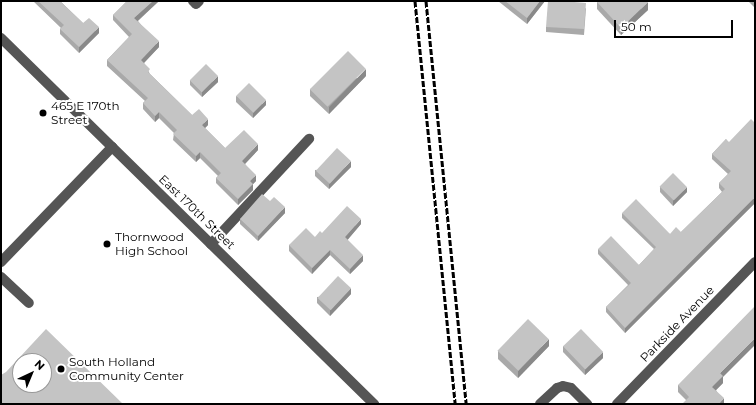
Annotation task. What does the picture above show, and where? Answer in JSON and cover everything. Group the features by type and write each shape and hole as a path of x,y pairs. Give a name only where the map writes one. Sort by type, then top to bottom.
{"street":[{"path":"193,1 196,4 199,1"},
{"name":"East 170th Street","path":"1,38 374,404"},
{"path":"211,244 309,139"},
{"path":"1,262 112,147"},
{"name":"Parkside Avenue","path":"617,404 755,262"},
{"path":"1,277 29,304"},
{"path":"540,404 557,388 563,386 571,388 588,404"}],"building":[{"path":"38,1 60,1 83,23 89,18 99,27 79,47 60,29 64,25"},
{"path":"127,1 153,1 134,18 159,41 141,60 150,69 148,72 192,115 199,109 208,119 202,125 225,148 244,130 258,144 242,161 256,175 250,181 253,184 238,199 216,178 221,173 200,152 196,156 173,134 177,130 159,112 155,116 143,103 148,98 107,60 132,34 113,15"},
{"path":"505,1 540,1 527,18"},
{"path":"548,1 586,3 584,29 546,27"},
{"path":"597,2 648,2 621,28"},
{"path":"348,51 366,69 327,107 310,89"},
{"path":"206,64 218,76 202,92 190,80"},
{"path":"249,83 266,100 253,113 236,96"},
{"path":"751,119 755,123 755,197 625,328 606,307 631,283 598,249 611,236 639,265 656,247 622,213 636,199 670,234 676,227 681,232 725,189 719,183 731,171 712,154 726,139 729,142"},
{"path":"337,148 351,161 330,184 316,171"},
{"path":"673,173 687,187 674,201 660,186"},
{"path":"262,194 270,201 274,197 285,207 258,236 240,219"},
{"path":"347,206 361,219 345,237 363,255 350,269 330,250 312,268 289,245 306,228 315,237 320,231 322,233"},
{"path":"338,276 351,288 331,310 318,298"},
{"path":"755,306 755,338 720,373 723,376 712,387 724,398 719,404 682,404 689,397 678,385"},
{"path":"528,319 549,339 518,371 497,351"},
{"name":"South Holland Community Center","path":"46,329 123,404 1,404 1,375 12,366 12,393 52,393 52,353 24,353"},
{"path":"581,329 603,352 585,369 563,346"}],"railway":[{"path":"415,1 455,404"},
{"path":"426,1 466,404"}],"place":[{"name":"465 E 170th Street","path":"43,113"},
{"name":"Thornwood High School","path":"107,244"},
{"name":"South Holland Community Center","path":"61,369"}]}
